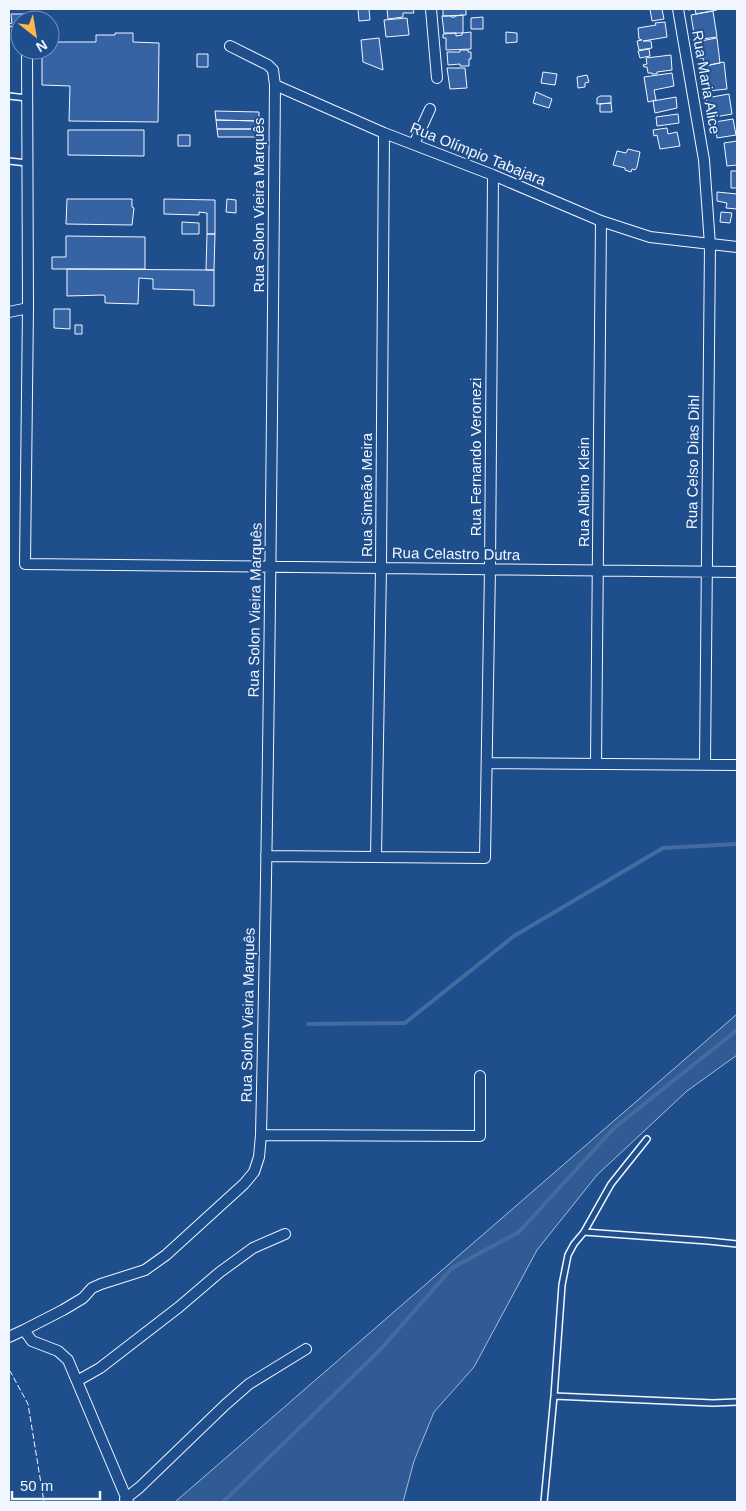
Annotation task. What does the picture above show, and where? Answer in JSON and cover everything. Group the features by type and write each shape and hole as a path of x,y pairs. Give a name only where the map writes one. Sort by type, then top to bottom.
{"street":[{"path":"431,9 437,78"},
{"name":"Rua Maria Alice","path":"678,9 704,160"},
{"path":"230,46 268,65 273,70 275,85"},
{"path":"9,312 28,308 27,60"},
{"name":"Rua Olímpio Tabajara","path":"275,85 384,133 493,175 601,221 650,237 737,247"},
{"name":"Rua Solon Vieira Marquês","path":"9,1337 63,1310 83,1298 92,1288 145,1270 166,1255 244,1184 254,1172 258,1156 261,1135 271,567 275,85"},
{"path":"414,144 430,109"},
{"name":"Rua Simeão Meira","path":"376,857 381,568 384,133"},
{"name":"Rua Celso Dias Dihl","path":"704,160 710,245 705,764"},
{"name":"Rua Fernando Veronezi","path":"376,857 485,858 490,569 493,175"},
{"name":"Rua Albino Klein","path":"596,764 601,221"},
{"name":"Rua Celastro Dutra","path":"28,308 25,564 737,572"},
{"path":"487,763 737,765"},
{"path":"266,856 376,857"},
{"path":"261,1135 480,1136 480,1076"},
{"path":"76,1381 100,1368 253,1248 285,1234"},
{"path":"24,1330 32,1341 58,1351 68,1360 127,1500 224,1405 249,1384 306,1350"}],"lane":[{"path":"9,96 28,98"},
{"path":"9,161 28,163"},
{"path":"544,1502 562,1286 568,1256 611,1184 647,1139"},
{"path":"584,1232 737,1244"},
{"path":"554,1396 713,1403 737,1402"}],"shaded area":[{"path":"737,1014 737,1055 687,1091 597,1175 537,1250 474,1367 434,1412 414,1461 403,1502 175,1502"}],"building":[{"path":"358,9 369,9 370,20 359,21"},
{"path":"387,9 413,9 414,13 403,13 403,17 388,19"},
{"path":"443,9 466,9 466,15 443,16"},
{"path":"650,9 662,9 664,19 652,21"},
{"path":"695,9 717,9 717,10 696,14"},
{"path":"713,11 717,37 695,40 691,15"},
{"path":"463,15 463,33 444,33 442,16 455,17"},
{"path":"483,17 483,29 471,29 471,18"},
{"path":"407,18 409,35 386,37 384,20"},
{"path":"665,22 667,37 643,41 651,41 652,48 639,50 637,41 642,40 639,39 638,28"},
{"path":"471,32 471,49 446,50 446,38 443,38 443,34 456,33 456,36"},
{"path":"506,32 517,33 517,42 506,43"},
{"path":"115,33 133,33 133,42 159,43 158,122 69,121 70,86 42,85 42,60 60,60 60,42 96,42 96,35 115,35"},
{"path":"379,38 383,70 363,62 361,40"},
{"path":"717,38 720,63 705,66 703,58 698,59 695,42"},
{"path":"649,49 650,56 640,58 638,51"},
{"path":"460,50 471,52 469,66 460,66 460,64 448,65 447,52 460,52"},
{"path":"197,54 208,54 208,67 197,67"},
{"path":"671,55 672,70 652,74 648,73 647,67 643,65 647,64 646,58"},
{"path":"724,62 727,89 708,91 704,66"},
{"path":"447,68 465,68 467,88 450,89"},
{"path":"543,72 557,74 555,85 541,83"},
{"path":"672,73 674,86 654,90 656,100 648,102 644,77"},
{"path":"587,75 589,82 585,83 585,87 578,88 577,77"},
{"path":"536,92 552,99 549,108 533,103"},
{"path":"729,94 732,114 709,118 706,98"},
{"path":"600,96 611,96 611,103 597,104 597,98"},
{"path":"676,97 677,108 655,113 653,101"},
{"path":"611,103 612,112 600,112 600,104"},
{"path":"215,111 259,112 259,121 216,120"},
{"path":"678,114 679,123 657,126 656,117"},
{"path":"733,119 736,135 717,138 715,122"},
{"path":"216,120 259,121 259,129 217,129"},
{"path":"667,128 668,134 677,132 680,146 660,149 657,135 654,136 653,130"},
{"path":"217,129 259,129 259,137 218,137"},
{"path":"68,130 144,130 144,156 68,155"},
{"path":"178,135 190,135 190,146 178,146"},
{"path":"737,141 737,165 727,166 724,143"},
{"path":"628,149 640,152 637,167 635,170 632,169 631,172 625,170 625,168 613,165 617,151 626,153"},
{"path":"731,171 737,171 737,188 731,188"},
{"path":"717,192 737,194 737,209 726,208 727,203 717,201"},
{"path":"67,199 132,199 132,207 134,208 132,225 66,224"},
{"path":"164,199 215,200 215,234 207,234 207,213 199,212 199,215 164,214"},
{"path":"227,199 236,200 236,213 226,212"},
{"path":"721,212 732,213 730,223 720,222"},
{"path":"182,222 199,223 199,234 182,234"},
{"path":"207,234 215,234 214,270 206,270"},
{"path":"66,236 145,237 145,269 52,269 52,257 66,257"},
{"path":"67,269 214,270 214,306 194,305 194,290 153,289 153,279 139,278 138,304 105,303 105,296 103,295 67,296"},
{"path":"54,309 70,309 70,329 54,328"},
{"path":"75,325 82,325 82,334 75,334"}],"waterway":[{"path":"308,1024 405,1023 514,936 663,848 737,844"},
{"path":"223,1502 380,1350 452,1268 519,1232 614,1128 737,1030"}],"fence":[{"path":"9,1371 28,1404 44,1502"}]}
